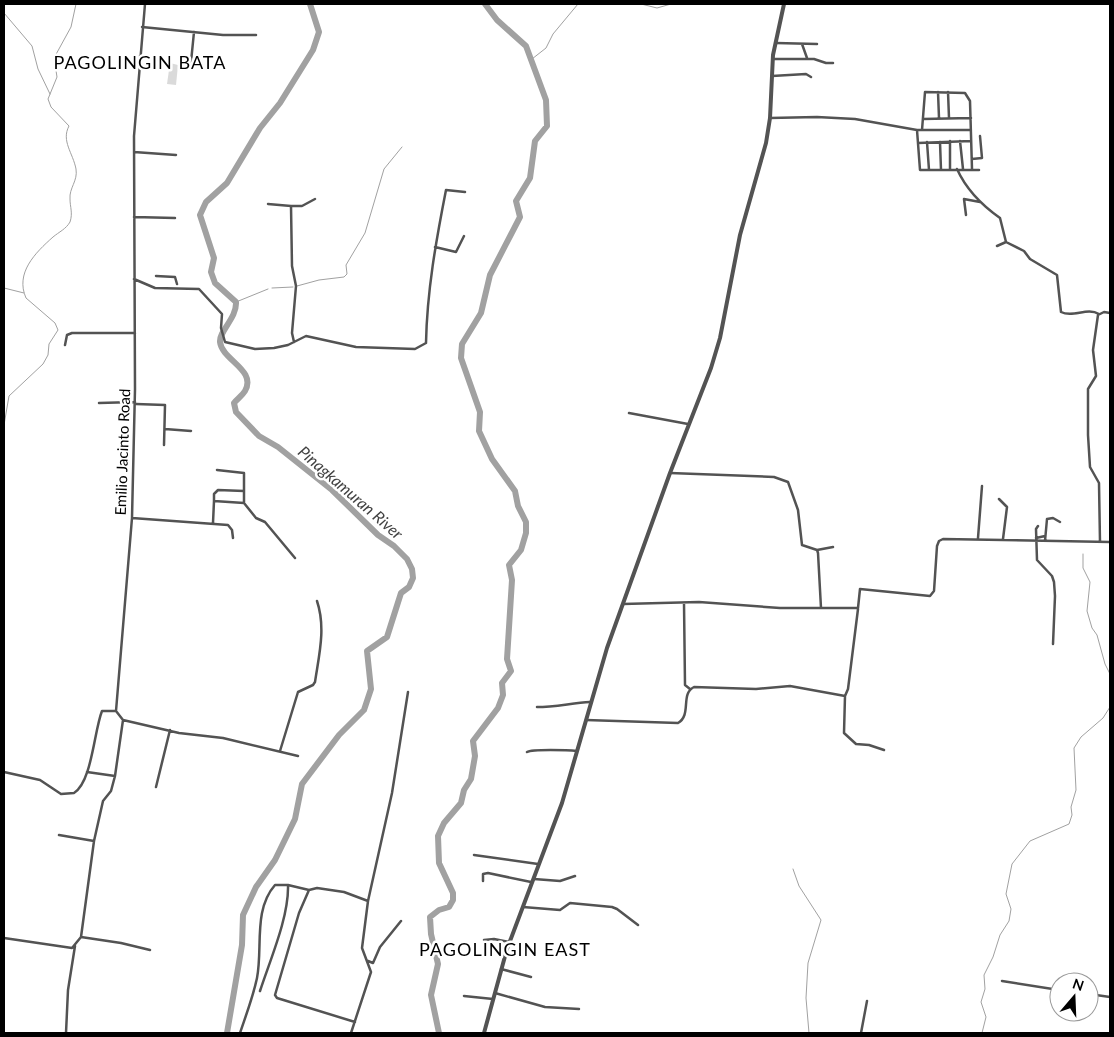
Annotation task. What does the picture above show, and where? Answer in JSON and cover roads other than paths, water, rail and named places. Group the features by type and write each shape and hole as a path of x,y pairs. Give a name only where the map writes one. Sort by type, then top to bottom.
{"street":[{"name":"Emilio Jacinto Road","path":"116,711 132,518 135,404 134,152 145,4"},
{"path":"484,1033 509,942 562,804 579,751 607,648 688,424 711,368 720,338 740,235 761,164 770,118 773,59 784,4"},
{"path":"142,27 256,35"},
{"path":"191,62 194,32"},
{"path":"776,43 817,44"},
{"path":"802,44 808,59"},
{"path":"140,56 163,61"},
{"path":"773,59 808,59 833,63"},
{"path":"772,76 803,74 811,77"},
{"path":"938,92 939,118"},
{"path":"948,92 949,118"},
{"path":"922,130 924,93 965,93 970,102 972,169"},
{"path":"770,118 817,117 856,120 917,130 971,130"},
{"path":"923,119 971,118"},
{"path":"917,130 920,170 979,170"},
{"path":"972,159 982,158 980,136"},
{"path":"950,141 950,170"},
{"path":"960,141 963,169"},
{"path":"918,142 971,141"},
{"path":"927,142 929,170"},
{"path":"940,142 941,170"},
{"path":"134,152 176,155"},
{"path":"957,169 966,186 981,203 1000,218 1006,242 1024,251 1030,260 1057,276 1061,295 1060,309 1063,313 1091,311 1100,314 1104,312 1110,313"},
{"path":"134,279 155,288 177,286 195,288 203,292 222,314 221,328 225,342 255,349 274,348 306,336 356,347 415,349 426,343 426,305 446,190 465,192"},
{"path":"268,204 302,206 315,199"},
{"path":"966,215 964,199 981,203"},
{"path":"291,206 292,266 296,286 292,332 294,342"},
{"path":"134,217 175,218"},
{"path":"435,247 456,252 464,236"},
{"path":"997,246 1006,242"},
{"path":"156,276 176,277 177,286"},
{"path":"1100,314 1093,350 1096,376 1088,389 1090,467 1099,482 1100,542"},
{"path":"65,345 67,336 72,333 135,333"},
{"path":"99,402 165,405 164,445"},
{"path":"629,414 688,424"},
{"path":"165,429 191,431"},
{"path":"217,470 243,472 244,503 256,518 266,522 295,558"},
{"path":"670,474 786,480 792,487 798,510 802,546 817,550 833,547"},
{"path":"978,538 982,486"},
{"path":"213,523 214,494 218,490 244,492"},
{"path":"999,499 1007,507 1003,539"},
{"path":"214,501 244,503"},
{"path":"132,518 213,523 230,526 233,538"},
{"path":"1045,541 1047,519 1053,518 1060,522"},
{"path":"1038,526 1036,530 1036,560 1052,576 1054,582 1053,644"},
{"path":"1036,539 1045,536"},
{"path":"884,750 869,745 856,744 844,733 845,696 848,689 860,589 930,596 934,591 939,541 943,539 1036,539 1045,541 1110,542"},
{"path":"817,550 821,608"},
{"path":"280,751 298,692 313,685 315,682 322,640 321,612 317,601"},
{"path":"624,604 684,603 858,608"},
{"path":"684,603 685,685 690,689"},
{"path":"690,689 694,687 771,689 780,686 790,686 845,696"},
{"path":"586,720 678,723 685,716 690,689"},
{"path":"400,921 380,948 373,963 363,956 362,948 368,901 390,802 408,692"},
{"path":"537,707 592,702"},
{"path":"4,772 40,780 60,794 67,795 78,791 87,772 102,711 116,711 123,720 170,730 223,738 298,756"},
{"path":"66,1033 68,990 76,946 81,937 94,841 103,801 111,790 123,720"},
{"path":"156,787 170,730"},
{"path":"527,752 532,749 552,752 558,750 579,751"},
{"path":"87,772 114,776"},
{"path":"59,835 94,841"},
{"path":"474,855 538,864"},
{"path":"483,881 483,874 488,873 532,880 555,881 575,876"},
{"path":"240,1033 257,976 259,930 272,889 276,885 288,885 310,890 317,888 344,892 368,901"},
{"path":"260,991 286,906 288,885"},
{"path":"310,890 299,913 275,995 277,998 355,1022"},
{"path":"522,907 556,910 570,903 612,907 617,908 638,926"},
{"path":"81,937 119,942 150,950"},
{"path":"4,938 60,947 76,946"},
{"path":"484,940 494,939 509,942"},
{"path":"351,1033 371,972 368,960"},
{"path":"501,969 531,977"},
{"path":"1002,981 1049,988"},
{"path":"495,993 545,1007 579,1009"},
{"path":"464,996 493,999"},
{"path":"861,1033 867,1001"}],"waterway":[{"path":"4,425 9,396 43,364 48,355 49,344 58,330 55,323 26,298 23,280 25,272 34,257 46,243 66,227 71,219 70,195 76,177 76,169 66,137 69,126 51,107 48,99 57,77 54,58 71,27 76,4"},
{"name":"Pinagkamuran River","path":"227,1033 242,945 243,915 256,887 275,860 295,819 302,784 339,735 364,710 371,689 367,651 387,637 401,593 409,587 413,578 412,569 407,559 394,546 378,535 332,490 278,447 259,436 236,412 234,403 245,391 246,377 243,371 226,354 220,342 222,333 234,313 236,302 215,283 211,272 214,258 200,215 206,202 227,183 260,128 280,103 313,50 319,32 310,4"},
{"path":"439,1033 431,995 438,964 431,934 430,917 439,910 449,907 453,900 453,893 439,863 438,836 444,823 461,803 464,790 471,779 475,756 473,741 498,708 503,695 502,683 511,671 507,659 512,580 509,565 521,550 526,533 526,522 518,506 515,491 492,459 479,431 480,412 461,358 462,344 481,313 490,275 520,217 516,201 530,178 535,141 547,126 546,100 526,46 497,20 485,4"},
{"path":"532,59 546,48 553,34 578,4"},
{"path":"641,4 657,8 671,4"},
{"path":"4,13 32,46 38,69 50,94"},
{"path":"297,286 319,280 344,277 347,274 346,265 365,233 384,169 402,147"},
{"path":"272,288 293,287"},
{"path":"4,288 24,293"},
{"path":"236,302 268,289"},
{"path":"1083,554 1083,568 1090,582 1087,611 1110,674"},
{"path":"982,1033 986,1017 981,1002 985,989 984,975 993,957 1000,935 1009,921 1011,909 1006,894 1012,864 1030,841 1069,824 1076,790 1074,748 1081,737 1103,718 1110,707"},
{"path":"793,869 799,886 821,920 808,963 806,998 809,1033"}],"district":[{"name":"PAGOLINGIN BATA","path":"140,62"},
{"name":"PAGOLINGIN EAST","path":"505,949"}]}
